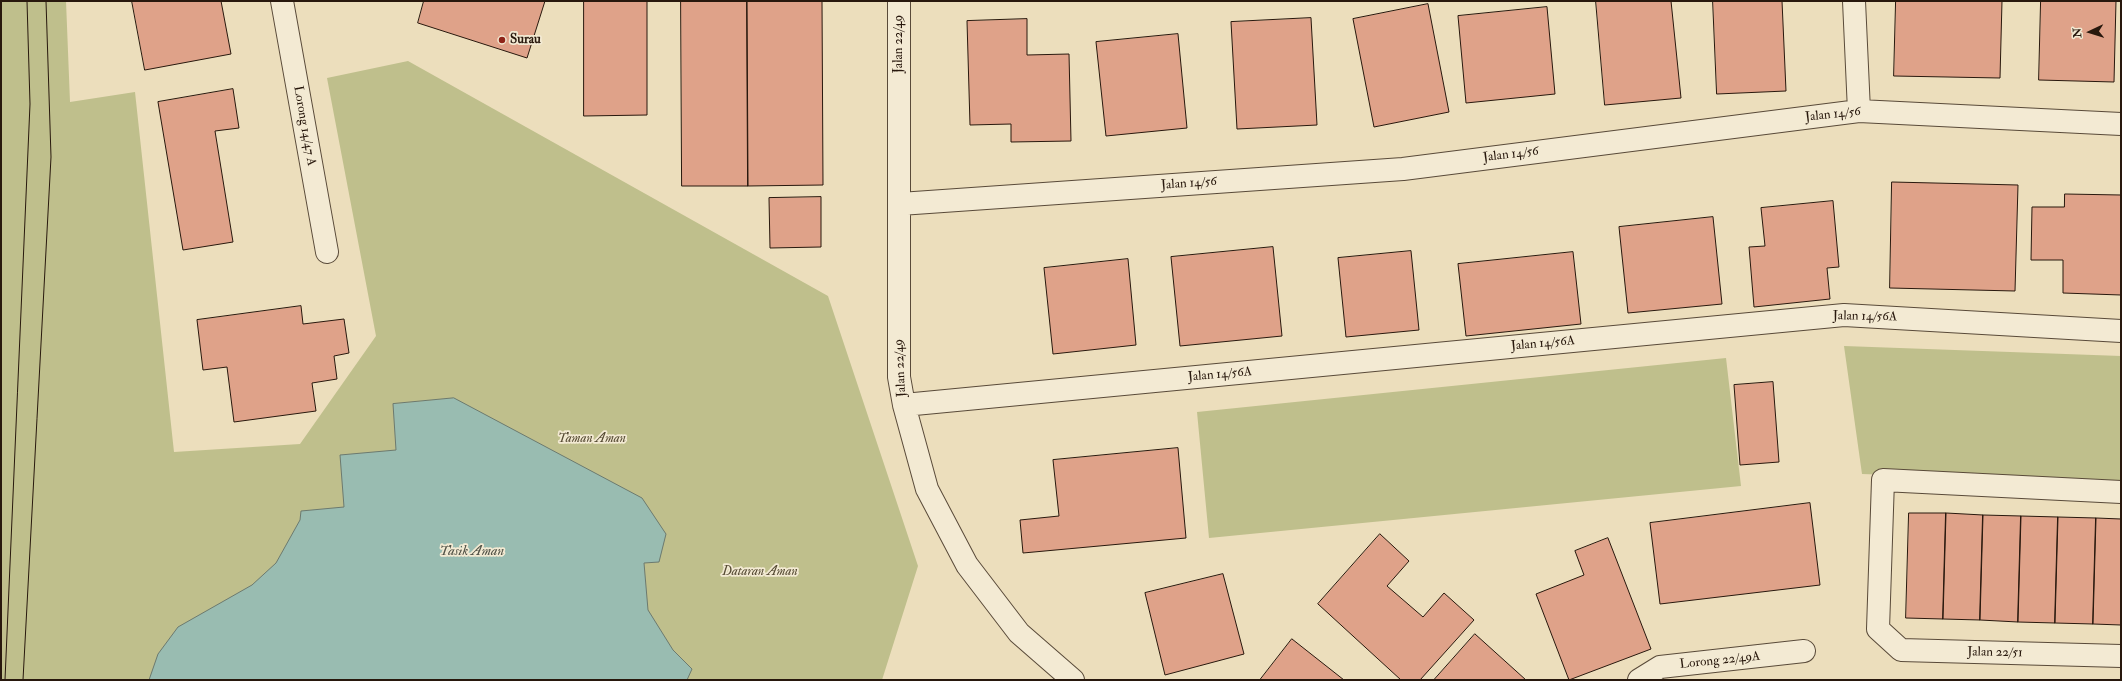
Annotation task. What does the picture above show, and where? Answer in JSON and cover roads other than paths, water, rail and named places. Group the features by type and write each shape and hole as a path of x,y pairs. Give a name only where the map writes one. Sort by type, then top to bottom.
{"street":[{"name":"Lorong 14/47 A","path":"282,1 327,252"},
{"name":"Jalan 22/49","path":"899,1 899,377 904,405 927,489 967,566 1019,633 1073,680"},
{"path":"1854,1 1859,111"},
{"name":"Jalan 14/56","path":"900,204 1403,169 1859,111 2121,124"},
{"name":"Jalan 14/56A","path":"904,405 1844,315 2121,331"},
{"name":"Jalan 22/51","path":"2121,492 1883,480 1878,629 1901,650 2121,656"},
{"name":"Lorong 22/49A","path":"1639,680 1660,667 1804,651"}],"water":[{"name":"Tasik Aman","path":"454,398 642,498 666,534 659,562 644,563 648,610 673,650 692,669 687,680 149,680 158,654 178,627 252,585 276,563 300,520 301,511 344,507 340,455 396,450 393,404"}],"tram line":[{"path":"5,680 30,104 27,1"},
{"path":"23,680 51,157 46,1"}],"place":[{"name":"Surau","path":"502,40"}],"park label":[{"name":"Taman Aman","path":"592,439"},
{"name":"Dataran Aman","path":"760,572"}]}
